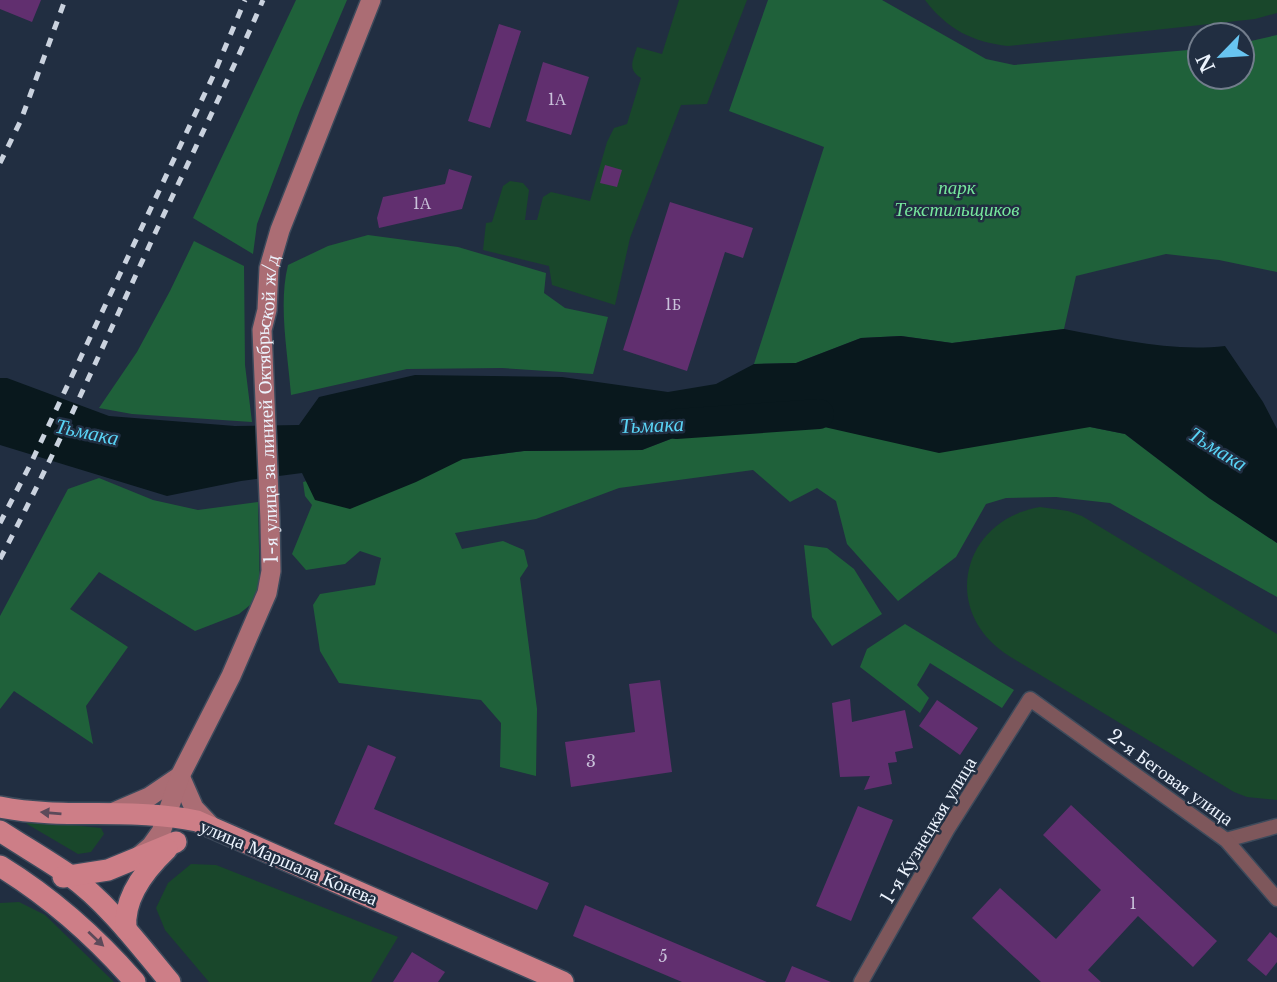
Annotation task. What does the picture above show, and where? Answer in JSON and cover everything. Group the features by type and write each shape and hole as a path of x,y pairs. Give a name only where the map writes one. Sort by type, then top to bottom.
{"main road":[{"name":"1-я улица за линией Октябрьской ж/д","path":"129,862 151,846 161,832 180,776 264,605 271,571 262,330 267,310 270,268 280,230 371,0"},
{"path":"3,867 37,876 101,872 176,842 193,832 212,827 194,808 180,776 149,797 102,815"},
{"name":"улица Маршала Конева","path":"0,807 61,814 168,815 212,827 563,982"},
{"path":"0,831 70,876 126,929 170,982"},
{"path":"126,929 126,913 131,898 150,867 176,842"},
{"path":"129,862 131,898"},
{"path":"3,867 52,900 104,947 135,982"}],"street":[{"name":"2-я Беговая улица","path":"1030,699 1226,840 1277,899"},
{"name":"1-я Кузнецкая улица","path":"861,982 947,830 1030,699"},
{"path":"1226,840 1277,826"}],"green space":[{"path":"296,0 347,0 300,110 257,224 253,254 193,218"},
{"path":"679,0 747,0 707,104 681,105 630,238 615,305 552,285 549,266 483,250 486,223 492,222 503,186 510,181 523,183 529,190 525,220 537,220 543,197 551,192 590,201 607,142 614,128 627,124 641,78 633,68 637,47 662,54"},
{"name":"парк Текстильщиков","path":"768,0 882,0 986,59 1014,65 1186,50 1186,91 1256,91 1256,40 1277,35 1277,272 1219,260 1166,254 1076,276 1064,329 952,343 901,336 861,338 796,363 754,364 824,147 729,111"},
{"path":"925,0 1277,0 1277,13 1255,19 1186,21 1186,27 1008,46 983,41 961,32 933,10"},
{"path":"368,235 458,247 546,273 544,293 565,308 608,317 593,374 502,368 407,369 291,395 284,313 288,265 328,246"},
{"path":"194,241 244,266 245,365 252,422 132,414 99,408 137,352"},
{"path":"780,417 857,433 1090,427 1125,434 1209,498 1277,543 1277,597 1110,503 1056,497 1006,498 986,504 956,557 898,601 847,544 836,501 817,488 790,502 753,470 619,488 536,519 455,533 462,549 503,541 524,550 528,566 520,578 537,709 536,776 500,767 501,723 481,700 339,683 320,651 313,605 320,594 375,585 381,558 360,551 345,564 306,570 292,554 312,505 305,496 303,482 435,450 463,459 524,451 642,450 720,420"},
{"path":"99,478 153,500 198,510 258,502 260,597 239,614 195,631 99,572 70,609 128,647 86,706 93,744 14,691 0,709 0,616 68,489"},
{"path":"1040,507 1082,516 1277,634 1277,800 1247,797 1234,792 1009,656 987,638 973,617 967,594 969,571 977,549 992,530 1013,516"},
{"path":"804,545 827,548 854,569 882,614 832,646 812,617"},
{"path":"905,624 1014,690 1002,708 930,663 917,685 929,698 920,713 860,667 867,649"},
{"path":"25,820 101,828 104,834 91,852 78,854 27,824"},
{"path":"191,864 216,865 398,937 371,982 209,982 165,930 156,908 168,883"},
{"path":"19,902 45,915 114,982 0,982 0,903"}],"water":[{"path":"1064,329 1165,346 1225,346 1263,402 1277,429 1277,543 1209,498 1125,434 1090,427 939,453 780,417 720,420 642,450 524,451 463,459 350,509 315,500 302,473 241,481 167,496 0,445 0,378 7,378 109,416 235,426 299,425 319,397 415,375 562,377 668,392 716,384 754,364 796,363 861,338 901,336 952,343"}],"building":[{"path":"0,0 41,0 32,22 0,9"},
{"path":"499,24 521,31 490,128 468,121"},
{"path":"543,62 589,77 571,135 526,121"},
{"path":"605,165 622,170 617,187 600,183"},
{"path":"449,169 472,176 462,209 379,228 377,218 383,197 445,184"},
{"path":"670,202 753,228 743,258 725,252 687,371 623,350"},
{"path":"660,680 672,772 571,787 565,742 635,732 629,684"},
{"path":"850,699 852,722 905,710 913,748 895,752 897,762 888,763 892,784 864,790 870,776 840,777 832,703"},
{"path":"937,700 978,728 960,755 919,726"},
{"path":"368,745 396,757 374,809 549,883 537,910 334,824"},
{"path":"1071,805 1217,941 1193,967 1138,916 1088,970 1101,982 1041,982 972,918 1000,888 1056,939 1101,890 1043,835"},
{"path":"858,806 893,820 851,921 816,906"},
{"path":"585,905 767,982 682,982 573,936"},
{"path":"1270,932 1277,938 1277,962 1266,976 1247,960"},
{"path":"412,952 445,972 438,982 393,982"},
{"path":"792,966 831,982 785,982"}],"waterway":[{"name":"Тьмака","path":"676,424 819,414"}],"railway":[{"path":"0,163 21,120 65,0"},
{"path":"0,523 31,463 214,74 245,0"},
{"path":"0,559 81,394 263,0"}]}
